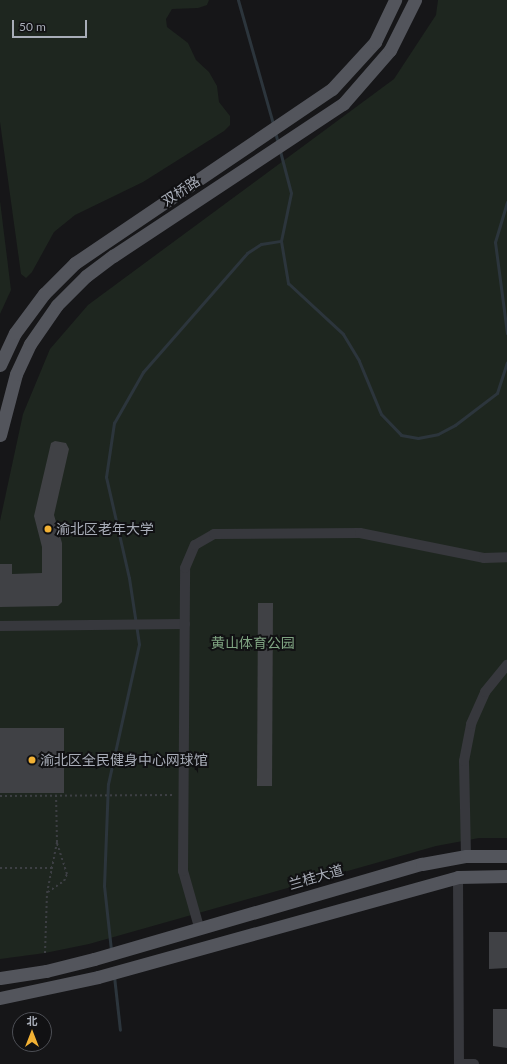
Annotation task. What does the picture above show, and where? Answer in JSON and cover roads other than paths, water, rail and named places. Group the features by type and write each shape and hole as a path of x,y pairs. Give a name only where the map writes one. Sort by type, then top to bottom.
{"main road":[{"name":"双桥路","path":"0,364 15,333 44,294 75,263 332,89 375,42 395,0"},
{"name":"双桥路","path":"0,435 16,374 30,344 57,305 86,276 344,104 390,50 414,0"},
{"name":"兰桂大道","path":"0,978 46,971 94,959 199,927 422,864 466,856 507,856"},
{"path":"0,998 98,977 141,963 458,877 507,876"}],"street":[{"path":"199,927 183,871 185,568 194,545 214,534 360,533 484,558 507,557"},
{"path":"0,626 185,624"},
{"path":"466,856 464,761 471,724 485,692 507,665"},
{"path":"458,877 459,1064 474,1064"}],"waterway":[{"path":"238,0 273,124"},
{"path":"275,132 278,143"},
{"path":"280,151 291,193 281,241 288,283 343,334 359,361 381,414 401,435 418,438 438,434 455,425 497,393 507,363"},
{"path":"507,202 495,242 507,333"},
{"path":"111,950 104,886 108,784 139,644 129,578 106,477 114,423 143,372 247,253 261,244 281,241"},
{"path":"114,976 120,1030"}],"place":[{"name":"渝北区老年大学","path":"48,529"},
{"name":"渝北区全民健身中心网球馆","path":"32,760"}],"park label":[{"name":"黄山体育公园","path":"253,643"}]}
